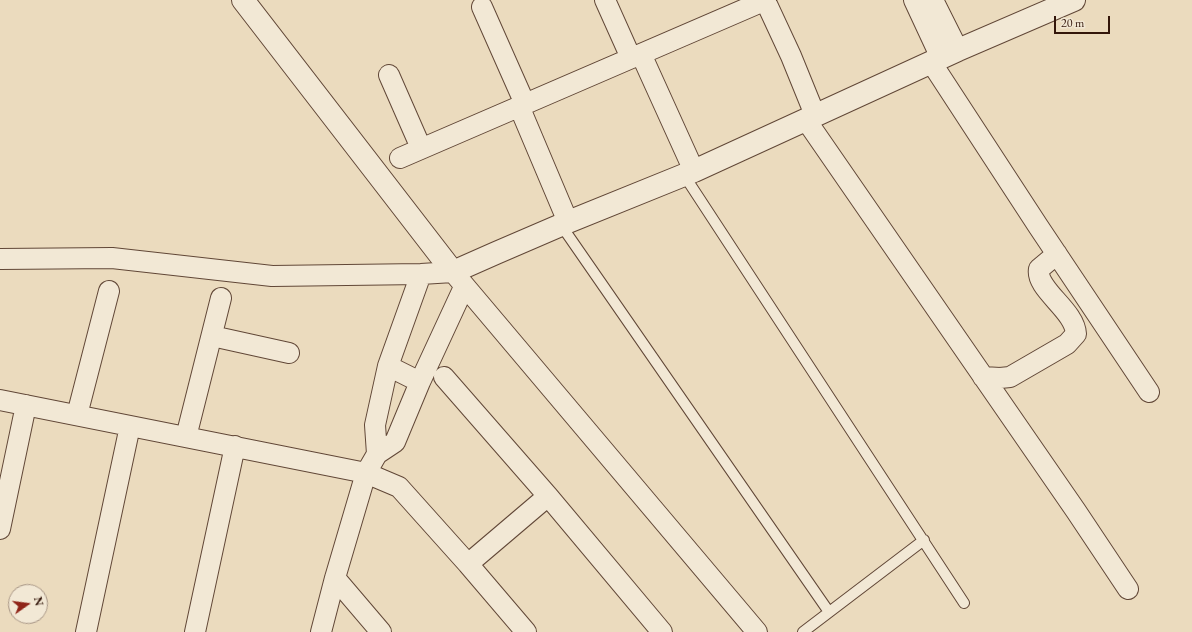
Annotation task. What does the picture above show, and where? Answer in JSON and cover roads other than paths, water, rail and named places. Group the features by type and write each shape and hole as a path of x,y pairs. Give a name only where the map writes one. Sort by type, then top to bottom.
{"street":[{"path":"243,0 459,280 757,632"},
{"path":"605,0 636,56 689,173"},
{"path":"400,158 636,56 734,6 766,0 791,56 810,118 983,377 1128,589"},
{"path":"914,0 943,57 1056,254 1149,392"},
{"path":"933,0 939,15 943,57"},
{"path":"0,260 112,258 272,276 422,274 459,280 565,223 689,173 943,57 1074,0"},
{"path":"482,7 522,105 565,223"},
{"path":"389,75 421,148"},
{"path":"983,377 1010,377 1067,344 1076,334 1074,323 1045,287 1040,277 1039,269 1056,254"},
{"path":"377,454 375,426 388,366 422,274"},
{"path":"321,632 334,578 366,473 377,454 395,442 420,382 459,280"},
{"path":"77,415 109,291"},
{"path":"186,437 221,298"},
{"path":"212,336 289,353"},
{"path":"388,366 420,382"},
{"path":"444,377 548,496 662,632"},
{"path":"0,400 366,473 399,487 526,632"},
{"path":"0,529 26,405"},
{"path":"86,632 130,426"},
{"path":"196,632 235,446"},
{"path":"468,564 548,496"},
{"path":"334,578 381,632"}],"lane":[{"path":"689,173 964,603"},
{"path":"565,223 829,612"},
{"path":"803,632 924,540"}]}
